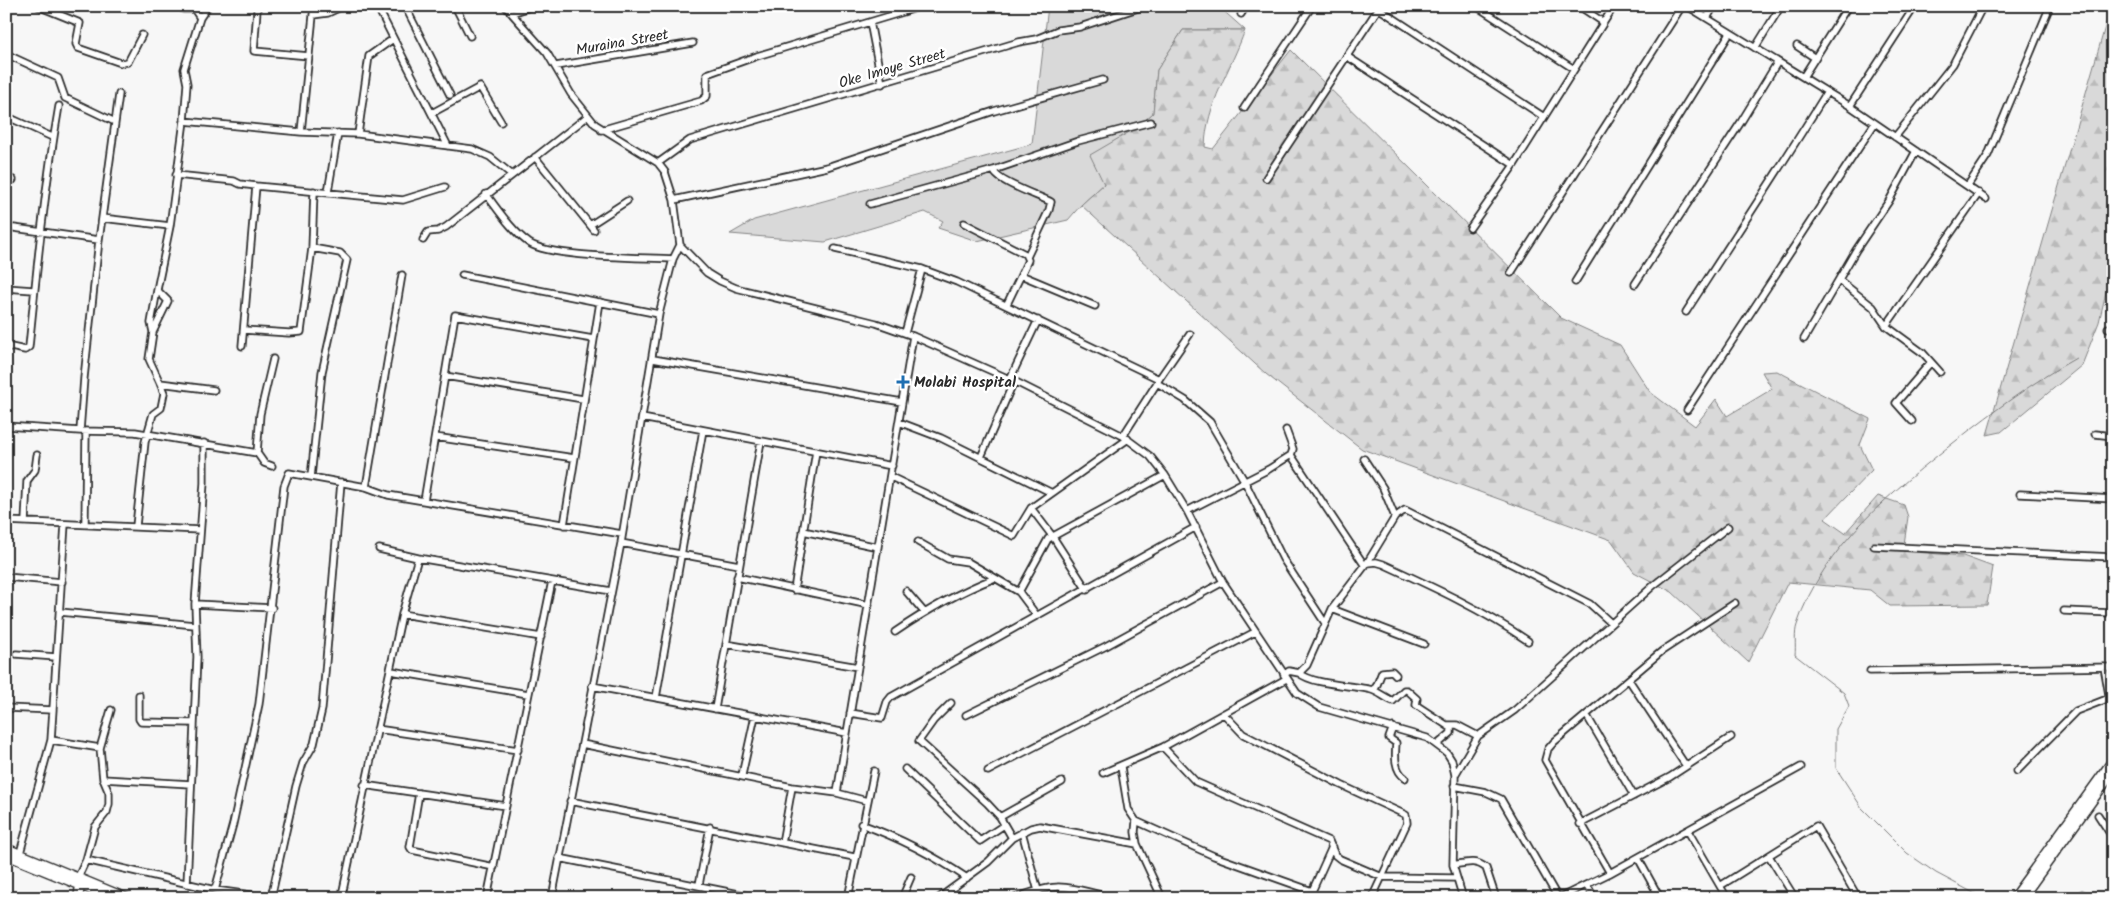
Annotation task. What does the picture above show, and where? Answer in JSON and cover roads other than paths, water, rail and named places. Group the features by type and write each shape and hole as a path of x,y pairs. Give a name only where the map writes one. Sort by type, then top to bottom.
{"main road":[{"path":"2013,898 2113,760"},
{"path":"2022,898 2113,772"},
{"path":"6,848 80,880 111,898"},
{"path":"6,855 127,898"},
{"path":"78,898 80,880"}],"street":[{"path":"38,6 80,22 76,44 78,48 121,64 128,62 142,36"},
{"path":"177,6 183,9 194,10 200,18"},
{"path":"153,332 151,323 170,226 184,121 187,84 184,69 200,18 208,6"},
{"path":"301,132 314,6"},
{"path":"313,15 328,13 343,6"},
{"path":"377,6 448,146"},
{"path":"405,6 450,95"},
{"path":"455,6 470,36"},
{"path":"505,6 547,53 588,116 601,130 658,163 665,172 674,200 680,245 673,259 659,314 621,543 552,898"},
{"path":"512,13 533,6"},
{"path":"601,130 701,101 707,96 707,74 757,56 870,22 902,9 922,6"},
{"path":"1241,14 1246,6"},
{"path":"1244,108 1312,6"},
{"path":"1476,6 1574,69"},
{"path":"1579,6 1604,22"},
{"path":"1470,228 1514,165 1614,6"},
{"path":"1512,273 1682,6"},
{"path":"1687,6 1850,106 1986,199"},
{"path":"1707,18 1714,6"},
{"path":"1754,48 1781,6"},
{"path":"1803,77 1848,6"},
{"path":"1850,106 1915,6"},
{"path":"1895,137 1953,64 1983,6"},
{"path":"1968,185 1988,155 2050,6"},
{"path":"1266,178 1348,57 1379,7 1544,116"},
{"name":"Oke Imoye Street","path":"658,163 690,140 1019,42 1036,40 1058,30 1076,28 1138,8"},
{"path":"257,10 254,51 309,56"},
{"path":"870,22 882,84"},
{"path":"1575,282 1730,34"},
{"path":"358,134 369,56 393,39"},
{"name":"Muraina Street","path":"556,66 693,43"},
{"path":"1797,46 1815,58"},
{"path":"6,54 58,78 65,98 114,121"},
{"path":"1348,57 1514,165"},
{"path":"1635,284 1778,63"},
{"path":"674,200 828,167 994,111 1103,80"},
{"path":"432,114 480,87 502,122"},
{"path":"1686,312 1754,205 1777,173 1827,92"},
{"path":"86,524 83,431 84,378 99,240 119,94"},
{"path":"6,346 25,350 29,348 33,290 40,233 52,137 59,106"},
{"path":"6,116 52,137"},
{"path":"423,240 428,232 442,230 511,174 588,116"},
{"path":"184,121 301,132 358,134 448,146 482,152 511,174"},
{"path":"870,204 994,170 1078,140 1151,122"},
{"path":"1687,410 1875,123"},
{"path":"328,192 338,133"},
{"path":"1804,339 1889,201 1916,151"},
{"path":"535,156 592,227 627,201"},
{"path":"994,170 994,173 1006,182 1051,202 1007,304"},
{"path":"176,175 234,181 256,186 403,200 444,187"},
{"path":"6,177 13,180"},
{"path":"242,346 256,186"},
{"path":"244,330 289,334 301,332 312,248 314,191"},
{"path":"1886,326 1979,193"},
{"path":"486,194 520,236 532,245 559,253 673,259"},
{"path":"102,218 170,226"},
{"path":"964,223 1027,257"},
{"path":"14,228 99,240"},
{"path":"680,245 707,273 736,288 876,324 913,336 1012,380 1125,438 1150,456 1165,475 1187,511 1223,582 1297,693 1308,702 1350,716 1416,733 1438,744 1447,752 1452,761 1455,775 1453,865 1455,878 1463,898"},
{"path":"311,477 322,372 347,260 340,253 312,248"},
{"path":"835,248 922,269 1007,304 1158,381 1185,400 1210,422 1245,482 1283,559 1325,624"},
{"path":"905,333 922,269"},
{"path":"366,487 402,275"},
{"path":"1021,275 1094,306"},
{"path":"462,276 659,314"},
{"path":"1839,280 1872,307 1886,326 1923,353 1940,372"},
{"path":"6,288 33,290"},
{"path":"136,526 141,494 142,458 153,414 162,408 164,393 148,359 153,332 168,301 158,290"},
{"path":"564,525 600,302"},
{"path":"424,501 456,315 593,339"},
{"path":"981,457 1038,320"},
{"path":"891,477 1011,536 1016,534 1031,508 1125,438 1158,381 1190,334"},
{"path":"837,793 913,336"},
{"path":"272,466 264,463 257,453 260,414 274,359"},
{"path":"653,359 902,402"},
{"path":"1912,421 1896,403 1931,362"},
{"path":"445,376 583,399"},
{"path":"160,383 214,390"},
{"path":"6,396 7,384"},
{"path":"642,418 892,466"},
{"path":"899,422 941,438 1052,493"},
{"path":"6,426 83,431 118,430 257,453"},
{"path":"656,698 703,430"},
{"path":"1187,511 1245,482 1291,455 1293,449 1286,430"},
{"path":"2095,434 2113,436"},
{"path":"435,437 574,458"},
{"path":"715,709 761,441"},
{"path":"187,884 197,657 195,624 204,483 204,443"},
{"path":"794,590 816,451"},
{"path":"25,522 27,481 35,470 36,455"},
{"path":"1291,455 1366,565"},
{"path":"1364,459 1383,488 1395,517"},
{"path":"215,890 233,824 259,704 286,479 289,473 366,487 379,493 622,534"},
{"path":"1019,592 1046,543 1053,537 1165,475"},
{"path":"86,860 215,890 272,898 296,786 303,763 314,744 322,709 341,482"},
{"path":"2020,494 2113,498"},
{"path":"1031,508 1053,537 1087,590"},
{"path":"1299,672 1306,665 1332,609 1366,565 1395,517 1405,510 1590,604 1611,623"},
{"path":"6,520 200,530"},
{"path":"20,854 51,740 65,524"},
{"path":"1455,775 1478,736 1515,710 1654,585 1728,527"},
{"path":"850,713 882,718 887,702 891,697 1196,528"},
{"path":"803,531 878,546"},
{"path":"918,542 948,559 968,562 1019,592 1037,616"},
{"path":"621,543 739,565"},
{"path":"1874,546 2113,557"},
{"path":"379,549 418,558 612,591"},
{"path":"342,895 402,614 418,558"},
{"path":"1366,565 1376,562 1383,564 1448,594 1505,625 1528,642"},
{"path":"6,577 62,582"},
{"path":"737,577 869,605"},
{"path":"895,632 924,612 966,589 995,578"},
{"path":"487,898 552,581"},
{"path":"966,715 1106,646 1223,582"},
{"path":"906,591 924,612"},
{"path":"1610,873 1544,760 1544,755 1554,742 1680,638 1735,603"},
{"path":"196,604 272,608"},
{"path":"1332,609 1424,644"},
{"path":"2064,611 2113,613"},
{"path":"60,612 195,624"},
{"path":"402,614 540,637"},
{"path":"988,771 1255,632"},
{"path":"726,644 858,667"},
{"path":"16,654 56,657"},
{"path":"2017,771 2076,711 2107,699 2109,696 2104,667"},
{"path":"1870,671 2113,668"},
{"path":"1103,773 1121,767 1224,714 1285,677 1289,671 1299,672 1313,680 1343,683 1372,690 1393,701 1404,690 1407,690 1417,699 1416,704 1447,725 1451,732 1438,744"},
{"path":"1372,690 1376,687 1382,672 1392,671 1396,675"},
{"path":"390,672 528,694"},
{"path":"1629,680 1686,766"},
{"path":"592,686 847,733"},
{"path":"140,695 139,719 141,722 193,723"},
{"path":"951,703 934,720 919,741 1000,817 1012,838"},
{"path":"6,708 53,710"},
{"path":"80,880 95,827 108,812 109,793 103,779 100,748 111,710"},
{"path":"1224,714 1243,734 1342,785 1406,815 1407,823 1372,898"},
{"path":"742,775 754,716"},
{"path":"1587,716 1634,796"},
{"path":"1447,725 1457,725 1478,736"},
{"path":"1392,727 1389,738 1396,743 1398,773 1405,778"},
{"path":"377,729 518,750"},
{"path":"1580,824 1634,796 1731,737"},
{"path":"51,740 100,748"},
{"path":"582,744 742,775 792,787 837,793 867,801"},
{"path":"1163,746 1196,782 1329,841 1335,855 1340,859 1382,877 1455,878"},
{"path":"1121,767 1128,809 1136,822 1214,856 1312,891"},
{"path":"1454,786 1486,792 1501,799 1559,898 1638,858 1802,767"},
{"path":"905,769 980,841 1004,825"},
{"path":"848,898 854,857 874,771"},
{"path":"103,779 191,784"},
{"path":"1000,817 1062,782"},
{"path":"364,785 506,806"},
{"path":"782,843 792,787"},
{"path":"419,793 410,846 412,850 494,867"},
{"path":"570,802 710,827 854,857"},
{"path":"2098,814 2113,838"},
{"path":"1136,822 1137,844 1162,898"},
{"path":"861,824 901,839 934,856 966,878"},
{"path":"939,898 988,862 1012,838 1022,832 1040,826 1137,844"},
{"path":"1720,886 1816,826 1858,898"},
{"path":"699,885 710,827"},
{"path":"1688,831 1726,898"},
{"path":"1022,832 1040,898"},
{"path":"1309,898 1332,847"},
{"path":"1768,856 1795,898"},
{"path":"559,858 759,898"},
{"path":"1638,858 1660,898"},
{"path":"1453,865 1475,862 1486,868 1496,898"},
{"path":"902,898 910,878"},
{"path":"1587,885 1594,898"},
{"path":"1015,898 1038,890 1060,886 1101,895 1101,898"},
{"path":"326,898 342,895 386,898"}],"waterway":[{"path":"1983,898 1936,873 1907,853 1862,808 1836,768 1836,729 1849,706 1844,693 1795,655 1796,628 1809,597 1824,570 1842,545 1863,522 1909,479 1986,418 2029,387 2076,358"}],"place":[{"name":"Molabi Hospital","path":"903,382"}]}
